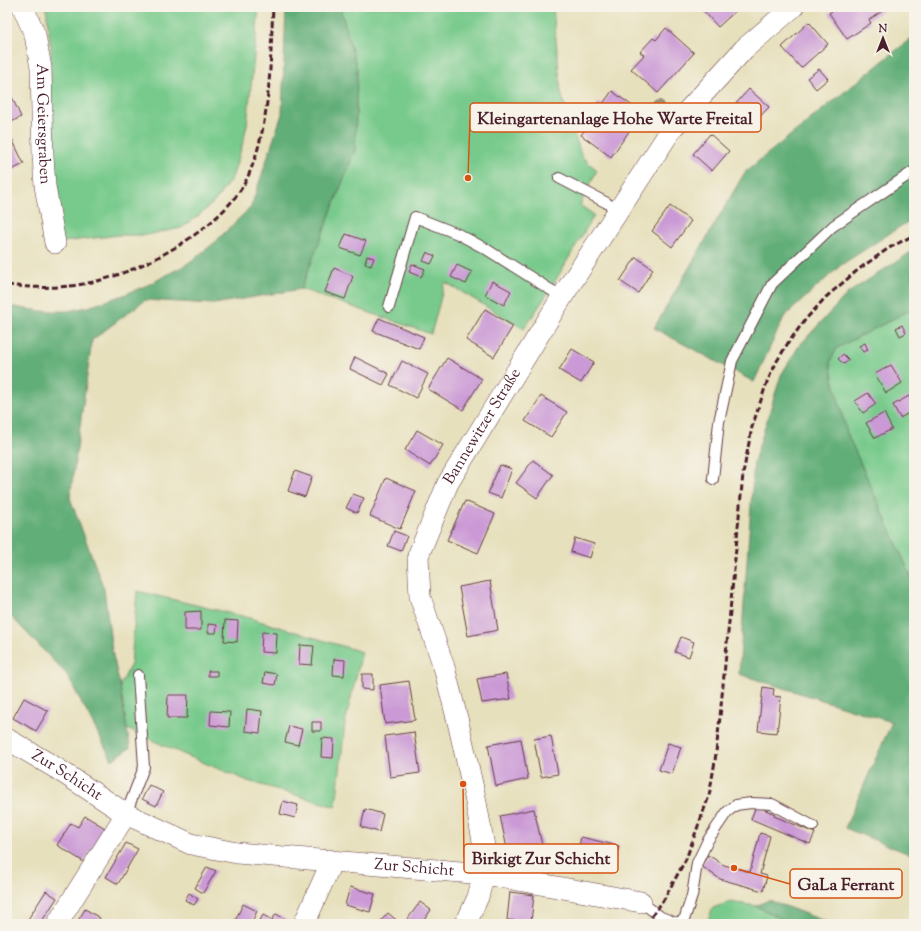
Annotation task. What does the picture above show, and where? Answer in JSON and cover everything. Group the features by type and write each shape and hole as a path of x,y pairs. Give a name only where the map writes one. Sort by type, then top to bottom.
{"street":[{"name":"Am Geiersgraben","path":"23,7 35,35 41,68 45,186 55,243"},
{"name":"Bannewitzer Straße","path":"464,924 478,897 484,874 485,852 475,797 444,667 420,597 418,556 448,483 562,297 673,127 744,49 794,7"},
{"name":"Zur Schicht","path":"7,739 56,768 126,814 191,844 237,853 484,874 641,902"},
{"path":"57,924 126,814"},
{"path":"304,924 328,870 329,860"}],"lane":[{"path":"713,479 719,422 732,361 772,284 833,226 914,171"},
{"path":"558,178 607,204 618,212"},
{"path":"389,307 415,217 458,234 486,249 562,297"},
{"path":"126,814 144,767 138,676"},
{"path":"641,902 661,917 676,923 684,920 692,896 697,863 708,840 727,812 736,805 751,803 772,804 813,826"}],"green space":[{"path":"46,7 259,7 247,125 232,178 215,201 197,217 181,228 147,235 119,235 62,242 51,198 49,103 51,50"},
{"path":"286,7 340,7 357,69 355,150 301,289 214,304 145,300 92,340 70,498 104,589 112,651 120,686 130,748 112,760 67,675 7,612 7,306 42,311 67,311 88,307 121,296 150,284 187,264 213,244 251,207 282,114"},
{"path":"340,7 553,7 561,93 582,157 597,170 580,205 594,215 550,290 524,329 445,282 431,334 301,289 355,150 357,69"},
{"path":"914,36 914,220 909,221 841,265 784,317 754,382 654,328 745,172"},
{"path":"914,250 914,308 837,348 830,362 847,433 914,583 914,856 845,828 892,722 739,674 754,462 781,375 799,346 848,293"},
{"path":"914,308 914,583 847,433 830,362 837,348"},
{"path":"137,591 246,617 362,652 345,723 336,807 248,781 127,729 120,686 131,664"},
{"path":"769,900 832,924 792,924 756,906"},
{"path":"730,902 756,906 792,924 703,924 707,922 713,908"}],"building":[{"path":"700,7 740,7 718,27"},
{"path":"838,7 888,7 869,20 871,23 847,39 829,13"},
{"path":"809,22 828,44 801,68 782,47"},
{"path":"666,28 694,53 658,93 631,69 644,55 640,52 653,38 656,40"},
{"path":"819,69 828,79 816,89 807,78"},
{"path":"749,89 769,107 751,126 731,109"},
{"path":"612,91 642,113 611,157 581,135 592,120 588,117 599,102 602,105"},
{"path":"11,95 21,117 7,124 7,97"},
{"path":"710,134 729,151 712,171 693,154"},
{"path":"12,139 24,164 7,172 7,142"},
{"path":"670,206 691,221 672,247 652,231"},
{"path":"346,234 366,241 360,255 340,248"},
{"path":"427,252 435,256 431,264 423,261"},
{"path":"367,256 374,258 371,266 365,264"},
{"path":"636,257 653,269 638,293 620,281"},
{"path":"412,264 425,269 421,277 409,272"},
{"path":"457,265 472,272 466,284 451,277"},
{"path":"334,268 353,276 345,299 325,292"},
{"path":"492,281 511,291 504,305 485,295"},
{"path":"485,309 513,326 494,357 466,340"},
{"path":"379,318 424,337 419,349 373,331"},
{"path":"902,325 906,333 900,336 896,328"},
{"path":"865,343 868,350 863,352 859,346"},
{"path":"572,349 594,362 581,383 559,370"},
{"path":"843,354 849,360 844,364 838,359"},
{"path":"355,357 389,374 383,385 350,369"},
{"path":"447,358 482,379 463,410 428,389"},
{"path":"402,361 428,374 416,398 390,385"},
{"path":"891,365 902,383 886,393 875,374"},
{"path":"868,393 876,404 863,413 855,401"},
{"path":"541,396 567,412 551,437 525,421"},
{"path":"909,396 914,405 914,410 900,418 893,405"},
{"path":"884,413 892,429 875,438 866,423"},
{"path":"417,430 443,445 430,466 405,450"},
{"path":"533,460 553,475 537,498 516,483"},
{"path":"500,465 512,469 501,498 488,493"},
{"path":"295,471 312,477 305,497 288,491"},
{"path":"386,478 416,491 400,529 370,516"},
{"path":"353,494 364,498 357,513 346,508"},
{"path":"465,501 495,514 478,553 447,540"},
{"path":"394,531 407,536 401,551 388,546"},
{"path":"575,538 594,544 590,558 571,552"},
{"path":"490,581 498,630 468,636 459,587"},
{"path":"201,611 201,630 185,630 185,612"},
{"path":"225,620 238,621 237,642 224,641"},
{"path":"208,624 217,625 216,633 208,633"},
{"path":"262,632 277,633 276,653 261,652"},
{"path":"681,637 694,642 689,657 675,652"},
{"path":"300,645 314,646 312,665 299,664"},
{"path":"334,659 345,660 344,676 333,675"},
{"path":"208,671 217,671 217,676 208,676"},
{"path":"265,672 277,674 275,685 263,683"},
{"path":"362,674 373,674 373,690 362,689"},
{"path":"506,674 511,699 482,703 477,679"},
{"path":"409,681 415,720 385,724 380,685"},
{"path":"763,687 774,689 773,696 781,697 777,733 758,731"},
{"path":"168,695 188,695 187,718 167,718"},
{"path":"24,698 48,711 36,731 13,718"},
{"path":"247,709 262,711 260,733 245,731"},
{"path":"211,711 230,712 229,727 210,725"},
{"path":"312,722 321,722 321,731 312,731"},
{"path":"289,726 302,729 298,745 285,742"},
{"path":"414,732 420,773 390,777 385,736"},
{"path":"551,736 558,774 541,777 534,739"},
{"path":"322,738 334,739 333,758 321,757"},
{"path":"521,739 528,779 496,786 488,745"},
{"path":"668,743 681,747 672,774 659,770"},
{"path":"149,785 163,792 156,806 142,799"},
{"path":"283,801 298,805 295,818 280,814"},
{"path":"756,806 775,814 774,816 815,833 810,844 751,819"},
{"path":"365,809 383,814 379,832 361,827"},
{"path":"534,809 542,845 508,853 500,816"},
{"path":"85,816 105,828 84,862 57,845 71,823 78,827"},
{"path":"760,833 770,836 760,874 767,876 763,891 720,879 701,866 708,855 724,865 750,872"},
{"path":"581,837 619,846 613,872 575,863"},
{"path":"126,843 138,849 118,884 106,877"},
{"path":"207,867 216,871 203,893 195,888"},
{"path":"350,887 375,894 370,912 345,905"},
{"path":"46,891 57,898 40,924 25,924"},
{"path":"510,892 534,895 531,922 507,920"},
{"path":"189,893 198,899 194,905 185,900"},
{"path":"420,902 431,910 421,924 404,924"},
{"path":"243,904 257,911 251,924 242,924 235,921"},
{"path":"85,909 100,918 97,924 76,924"},
{"path":"388,913 401,924 378,924"},
{"path":"276,914 291,922 290,924 258,924 263,915 272,920"}],"railway":[{"path":"7,285 58,287 78,285 109,278 157,258 203,229 222,212 238,193 249,174 262,134 270,71 273,7"},
{"path":"646,924 663,901 686,859 709,796 720,717 743,474 752,427 767,382 788,343 805,320 826,297 859,269 889,248 914,235"}],"place":[{"name":"Kleingartenanlage Hohe Warte Freital","path":"468,178"},
{"name":"Birkigt Zur Schicht","path":"463,784"},
{"name":"GaLa Ferrant","path":"734,868"}]}
